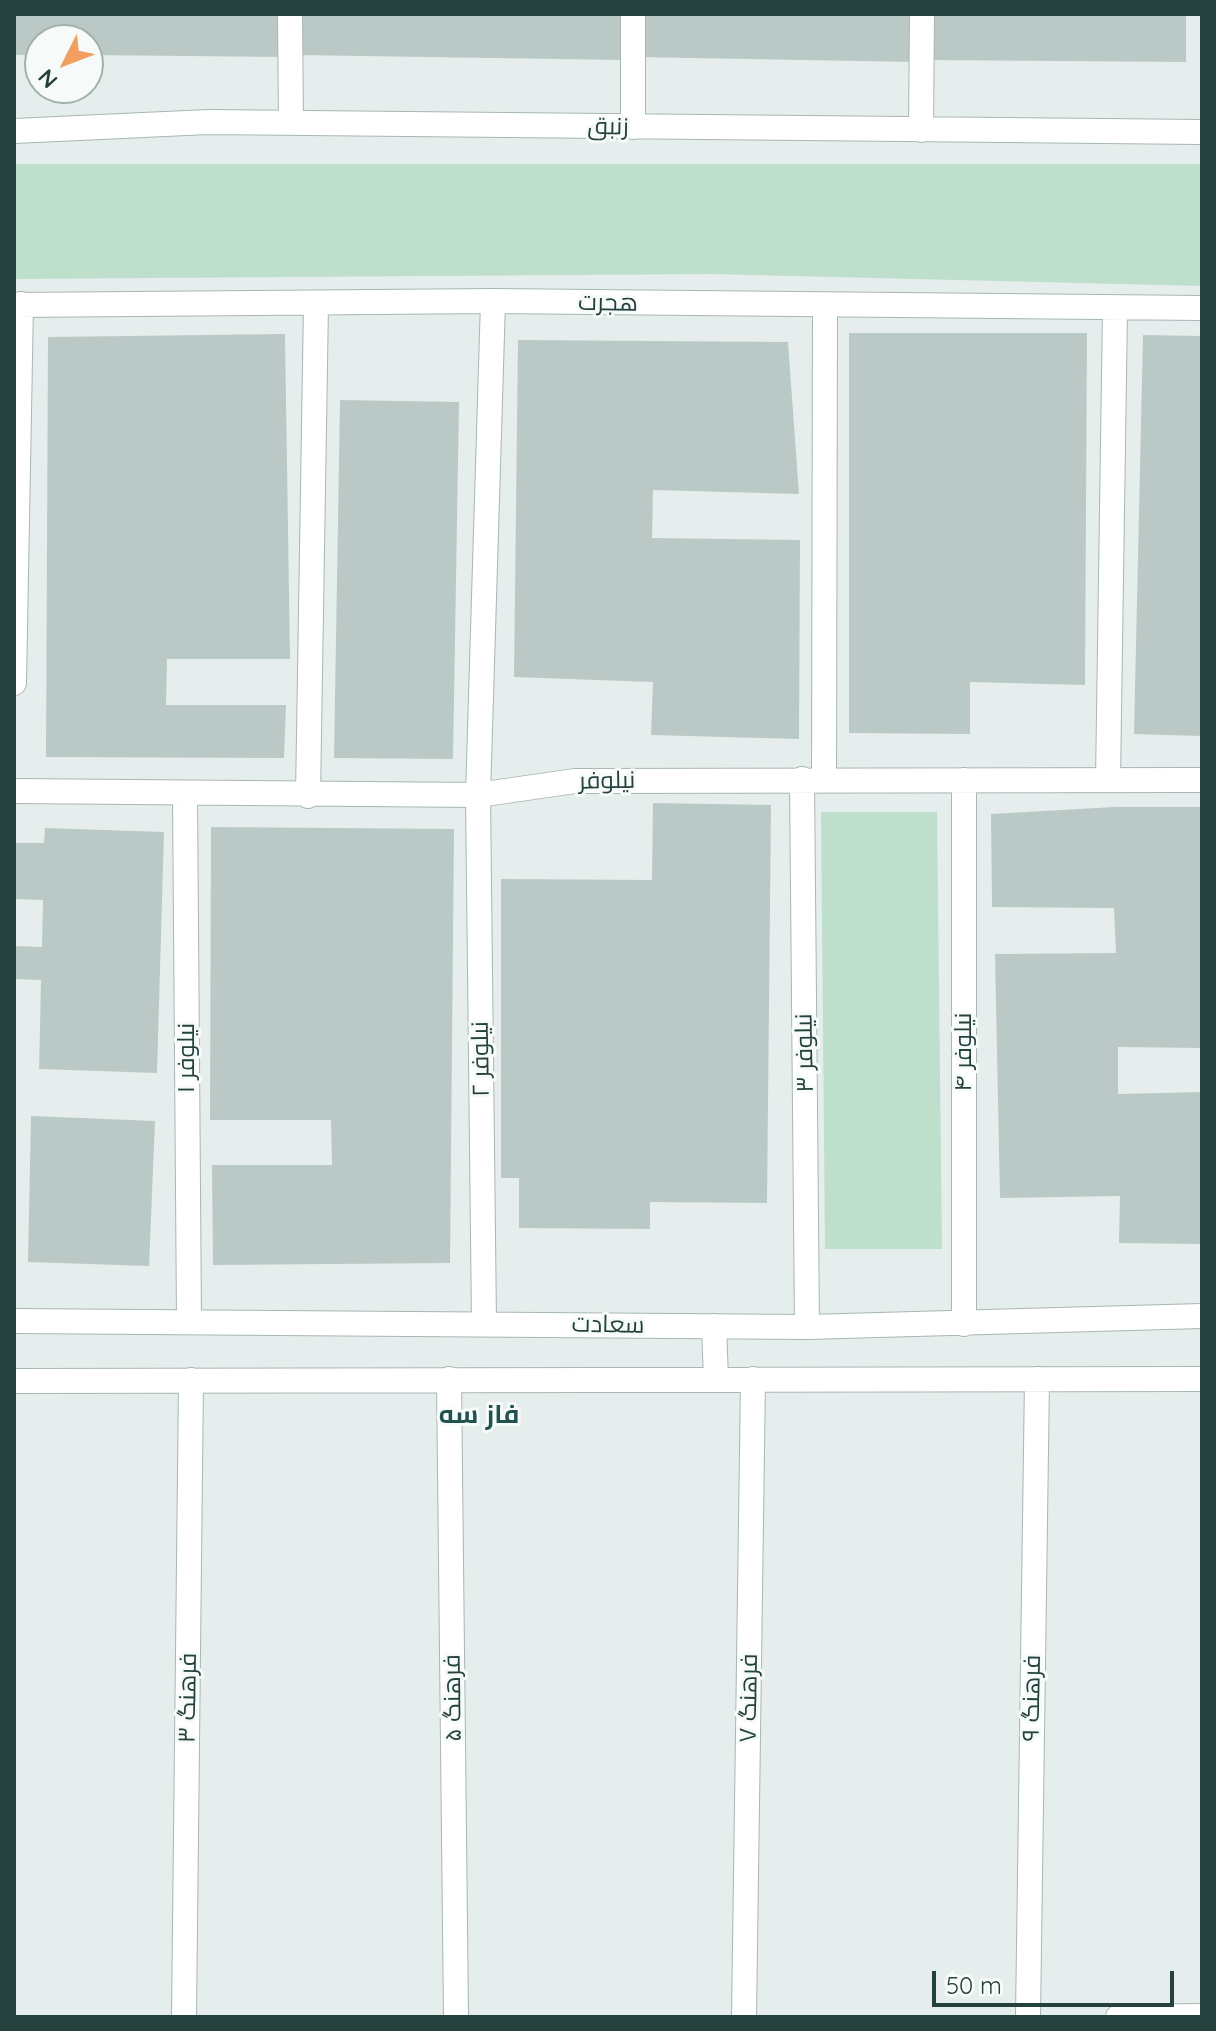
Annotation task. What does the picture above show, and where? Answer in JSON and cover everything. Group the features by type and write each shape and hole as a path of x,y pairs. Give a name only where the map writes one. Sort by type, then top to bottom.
{"street":[{"path":"290,14 291,123"},
{"path":"633,14 633,127"},
{"path":"921,130 922,14"},
{"name":"زنبق","path":"14,131 208,122 1202,132"},
{"name":"هجرت","path":"18,305 493,301 1202,308"},
{"name":"نیلوفر ۲","path":"484,1323 478,795 493,301"},
{"path":"308,796 316,304"},
{"path":"14,683 18,305"},
{"name":"نیلوفر ۳","path":"807,1327 813,779 825,306"},
{"path":"1108,780 1115,309"},
{"name":"نیلوفر ۴","path":"964,780 964,1324"},
{"name":"نیلوفر","path":"14,791 308,796 478,795 575,781 1202,780"},
{"name":"نیلوفر ۱","path":"185,794 189,1321"},
{"name":"سعادت","path":"14,1321 807,1327 1202,1316"},
{"path":"714,1326 716,1379"},
{"name":"فرهنگ ۵","path":"449,1379 456,2017"},
{"name":"فرهنگ ۷","path":"744,2017 753,1379"},
{"name":"فرهنگ ۹","path":"1028,2017 1037,1379"},
{"path":"14,1381 1202,1379"},
{"name":"فرهنگ ۳","path":"184,2017 191,1380"},
{"path":"1118,2017 1197,2016"}],"green space":[{"path":"14,164 1202,164 1202,286 710,274 14,279"},
{"path":"821,812 937,812 942,1249 825,1249"}],"building":[{"path":"14,14 283,14 283,57 104,55 104,24 24,24 24,55 14,55"},
{"path":"298,14 623,14 622,60 297,55"},
{"path":"637,14 914,14 914,62 636,57"},
{"path":"928,14 1186,14 1186,62 927,60"},
{"path":"849,333 1087,333 1085,685 970,682 970,734 849,733"},
{"path":"285,334 290,659 167,659 166,705 286,705 284,758 46,757 48,337"},
{"path":"1143,335 1202,336 1202,736 1134,734"},
{"path":"518,340 788,342 799,494 653,490 652,538 800,540 799,739 651,735 653,682 514,677"},
{"path":"340,400 459,402 453,759 334,758"},
{"path":"653,803 771,805 767,1203 650,1202 650,1229 519,1228 519,1178 501,1178 501,879 652,880"},
{"path":"1114,807 1202,807 1202,1048 1118,1047 1118,1094 1202,1092 1202,1244 1119,1243 1120,1196 1000,1198 995,954 1116,953 1114,908 992,907 991,814"},
{"path":"211,827 454,829 450,1263 213,1265 212,1165 332,1165 331,1120 210,1120"},
{"path":"45,828 164,832 157,1073 39,1069 41,980 14,979 14,946 42,947 43,900 14,899 14,843 44,843"},
{"path":"31,1116 155,1121 149,1266 28,1262"}],"district":[{"name":"فاز سه","path":"479,1415"}]}
